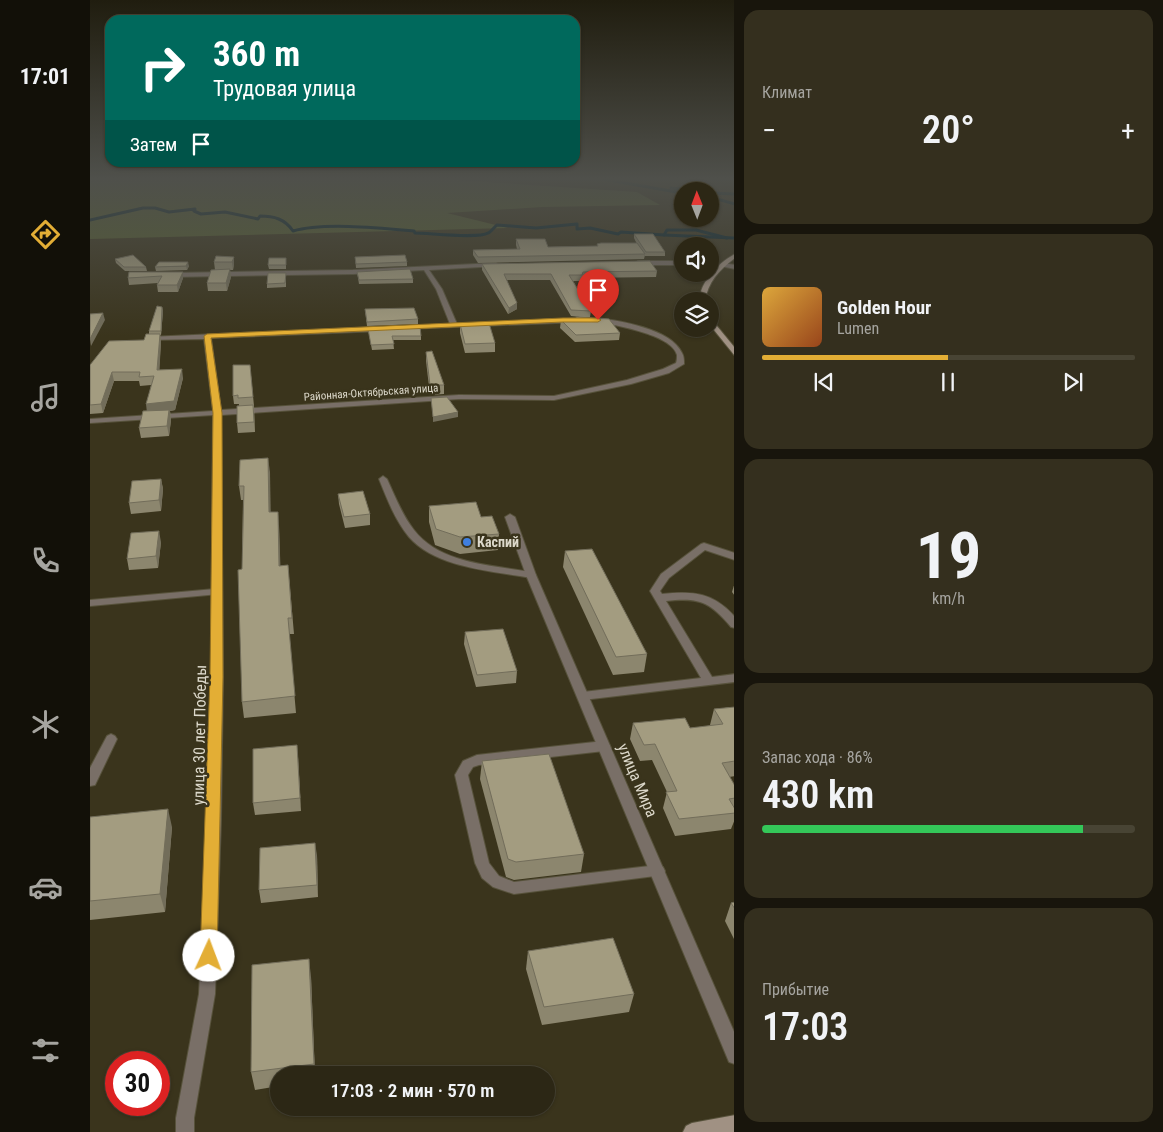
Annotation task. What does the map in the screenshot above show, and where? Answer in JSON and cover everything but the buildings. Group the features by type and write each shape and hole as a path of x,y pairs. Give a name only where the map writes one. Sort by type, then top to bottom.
{"main road":[{"path":"704,292 706,285 722,265 734,255"},
{"path":"719,333 734,354"},
{"path":"692,1132 734,1124"}],"street":[{"path":"635,263 674,263"},
{"path":"162,275 501,265"},
{"path":"719,265 734,267"},
{"path":"397,328 454,326 444,300 427,273 426,268"},
{"name":"Районная-Октябрьская улица","path":"90,421 482,396 526,399 554,398 651,376 680,364 681,354 665,340 627,324 580,320 454,326"},
{"path":"145,339 387,329"},
{"name":"улица 30 лет Победы","path":"185,1132 185,1118 207,994 216,696 217,413 207,336"},
{"path":"382,479 408,529 417,540 432,550 449,558 531,575"},
{"name":"улица Мира","path":"510,518 531,575 658,870 734,1056"},
{"path":"709,682 655,591 665,576 704,546 734,558"},
{"path":"90,603 216,592"},
{"path":"659,598 703,596 724,610 734,625"},
{"path":"583,696 734,678"},
{"path":"90,782 111,739"},
{"path":"604,746 477,760 468,764 461,775 482,863 487,875 497,884 514,888 658,870"}],"green space":[{"path":"90,232 363,232 90,239"}],"waterway":[{"path":"414,232 474,236 490,232"},
{"path":"608,232 618,234 621,232 664,235"},
{"path":"703,232 726,238"},
{"path":"664,235 726,238"},
{"path":"726,238 734,238"}],"place":[{"name":"Каспий","path":"467,542"}],"route":[{"path":"209,956 217,677 217,413 207,336 598,320"}]}
